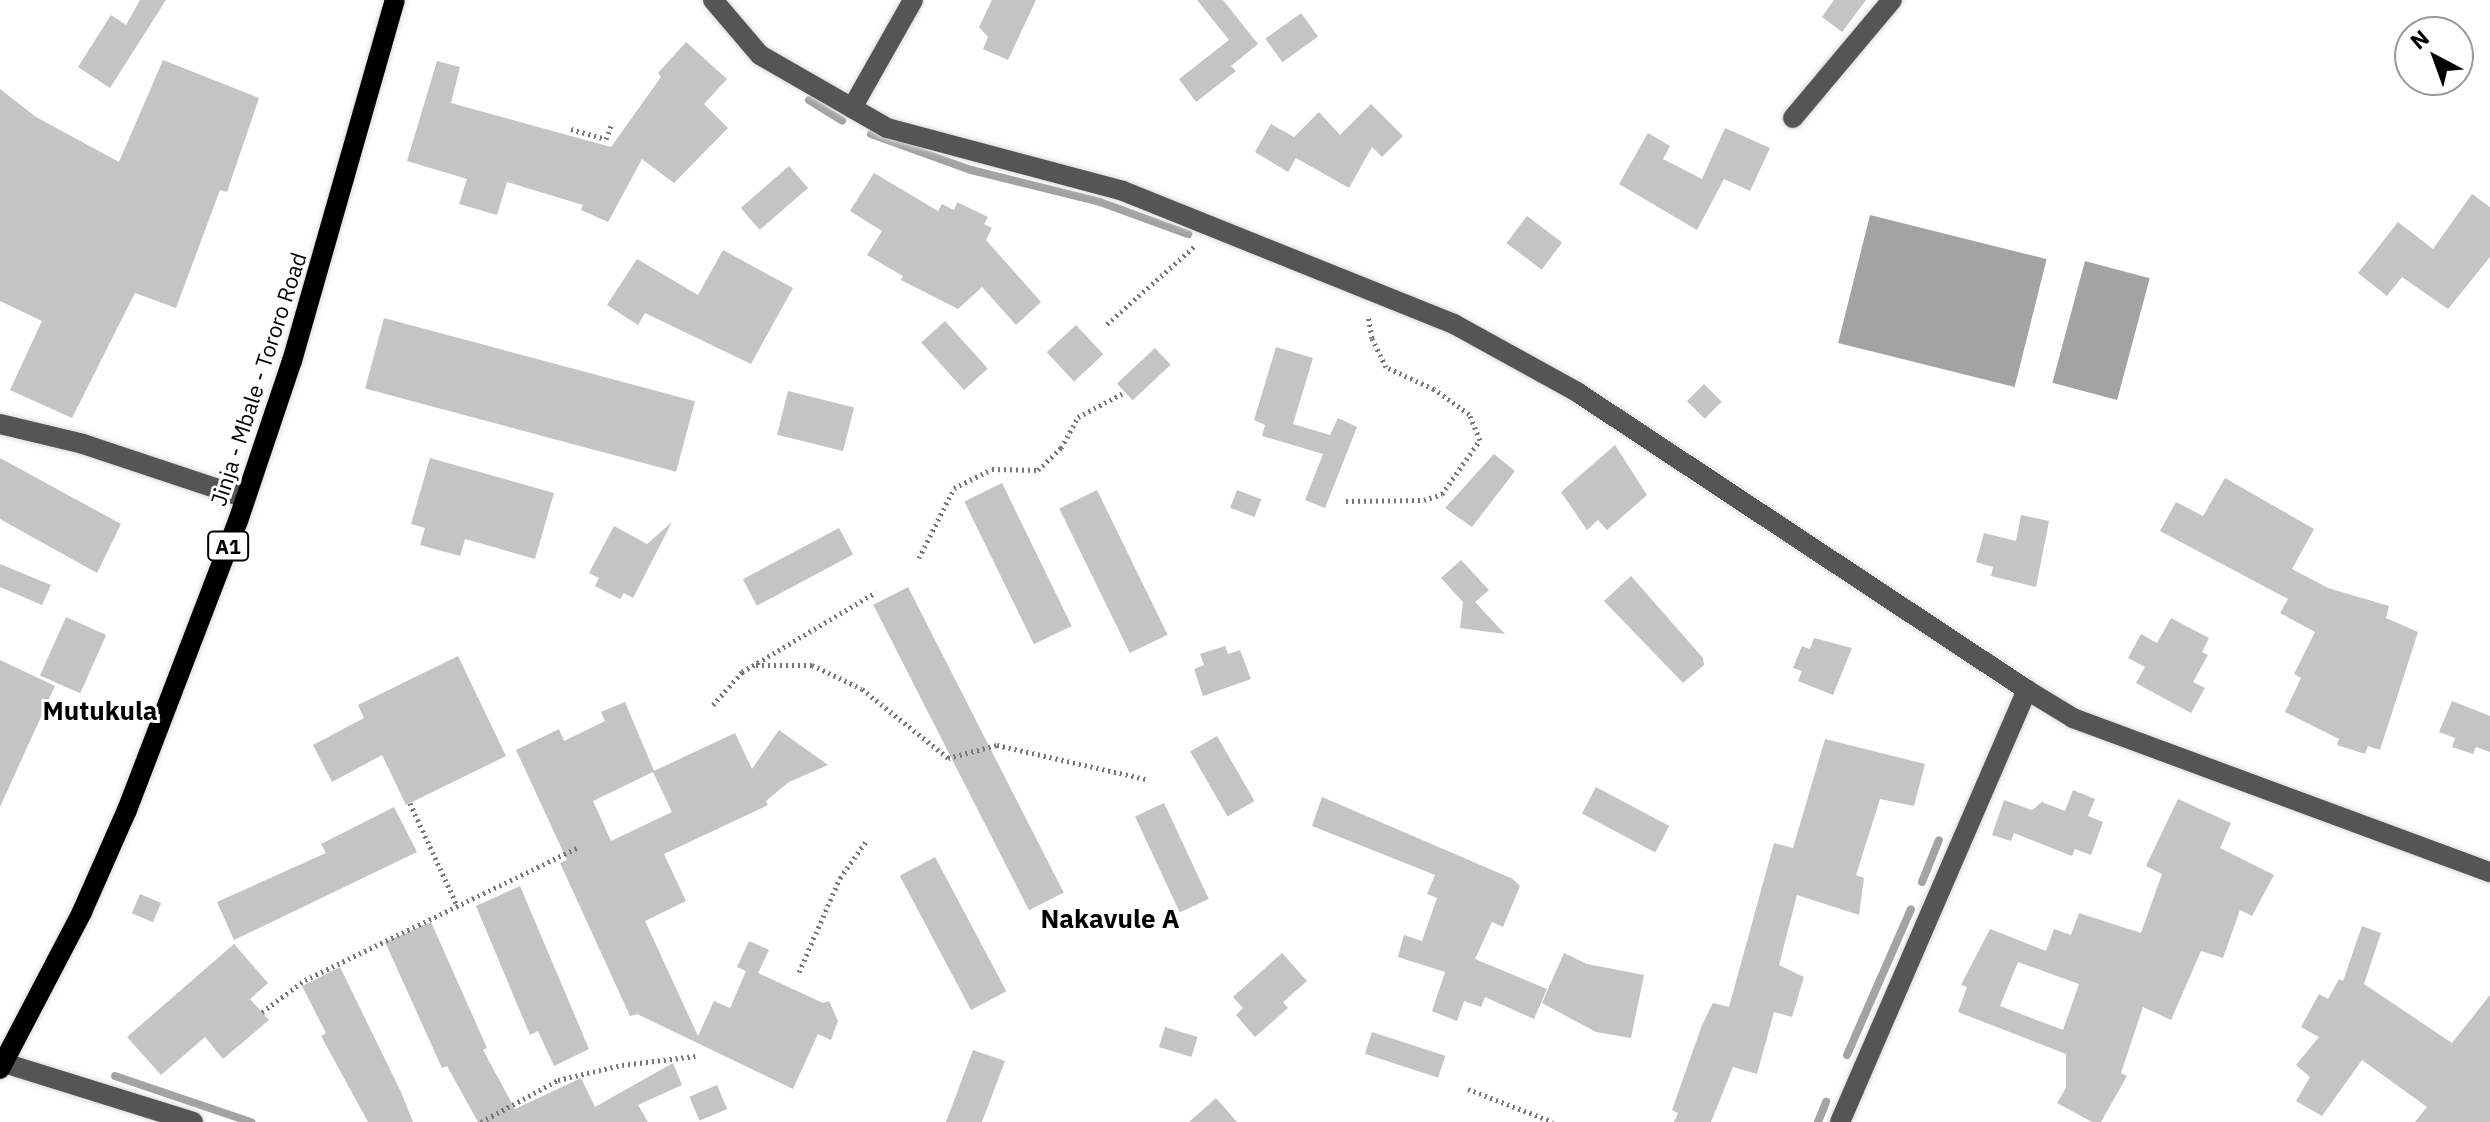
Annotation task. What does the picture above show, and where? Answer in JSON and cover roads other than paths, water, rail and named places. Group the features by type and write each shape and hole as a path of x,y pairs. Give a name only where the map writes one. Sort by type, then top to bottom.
{"main road":[{"name":"Jinja - Mbale - Tororo Road","path":"2,1066 82,912 127,810 245,498 292,361 395,0"}],"street":[{"path":"713,0 760,55 887,128 1123,191 1454,324 1577,392 2073,718 2490,872"},
{"path":"852,108 913,0"},
{"path":"1793,118 1892,0"},
{"path":"0,424 83,444 245,498"},
{"path":"1840,1122 2027,690"},
{"path":"2,1066 193,1122"}],"waterway":[{"path":"809,100 842,121"},
{"path":"871,134 971,170 1100,202 1188,234"},
{"path":"1922,882 1939,840"},
{"path":"1847,1055 1911,909"},
{"path":"115,1076 251,1122"},
{"path":"1818,1122 1826,1102"}],"district":[{"name":"Mutukula","path":"100,711"},
{"name":"Nakavule A","path":"1110,919"}]}
